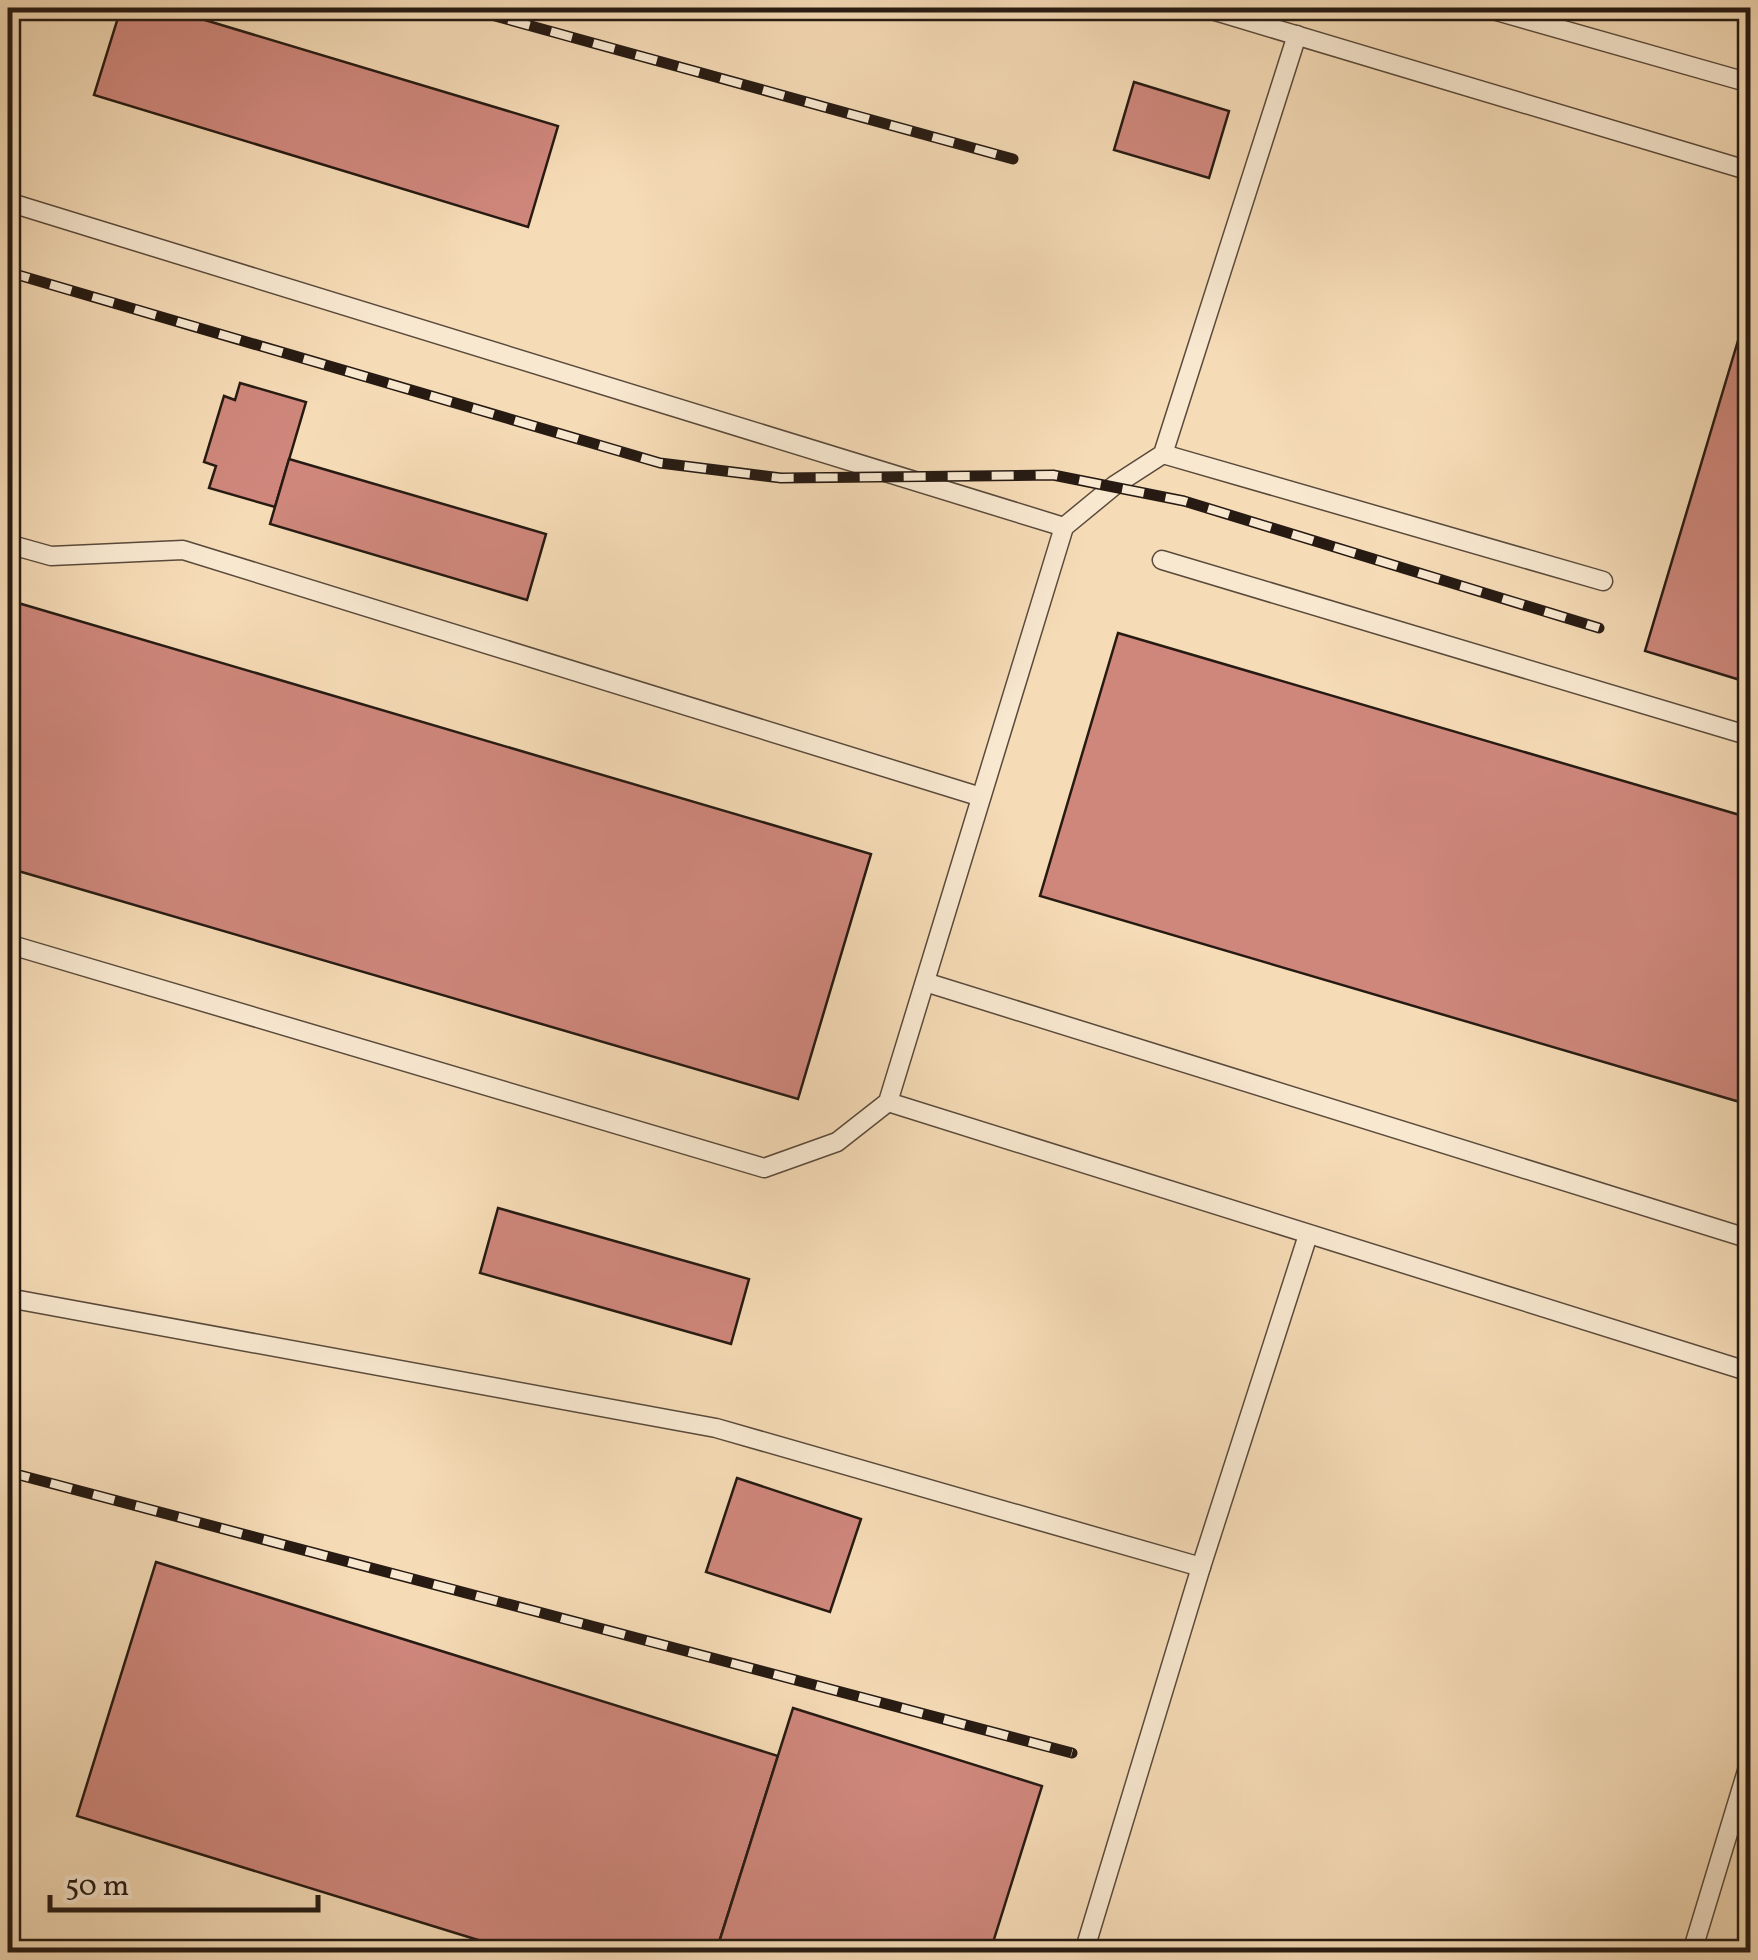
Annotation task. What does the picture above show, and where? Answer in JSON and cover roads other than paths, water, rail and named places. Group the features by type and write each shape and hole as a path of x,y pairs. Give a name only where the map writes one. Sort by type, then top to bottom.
{"lane":[{"path":"1205,8 1750,171"},
{"path":"1486,8 1750,84"},
{"path":"8,944 764,1168 838,1142 888,1102 1064,528 1115,485 1163,454 1297,35"},
{"path":"8,202 1064,528"},
{"path":"1163,454 1603,582"},
{"path":"8,544 51,556 183,550 981,797"},
{"path":"1162,560 1750,736"},
{"path":"925,982 1750,1239"},
{"path":"888,1102 1750,1372"},
{"path":"1084,1952 1201,1567 1308,1235"},
{"path":"8,1298 716,1428 1201,1567"},
{"path":"1692,1952 1750,1761"}],"railway":[{"path":"466,8 1013,159"},
{"path":"8,272 660,463 781,478 1053,475 1184,501 1599,628"},
{"path":"8,1472 1072,1753"}]}
